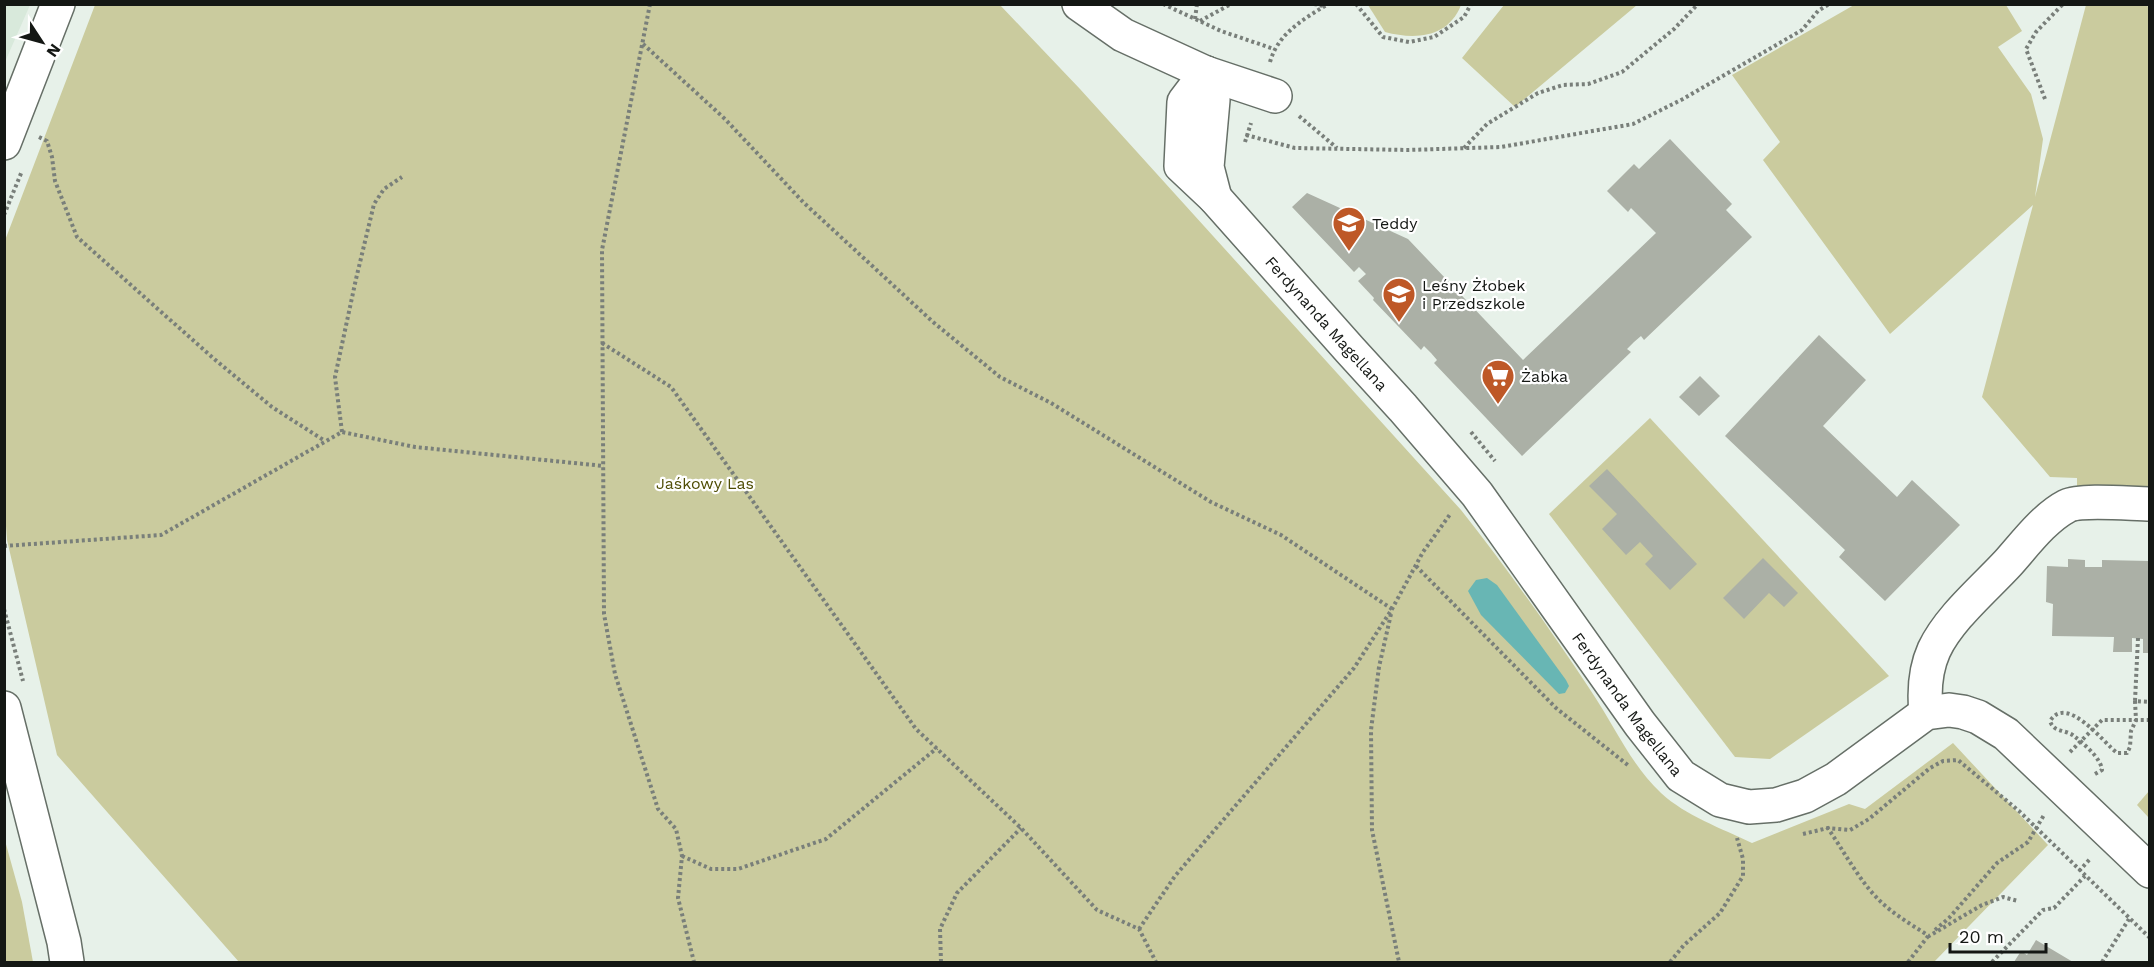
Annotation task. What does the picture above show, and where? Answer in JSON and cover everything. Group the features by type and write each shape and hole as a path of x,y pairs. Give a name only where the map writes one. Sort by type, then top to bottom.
{"street":[{"path":"4,143 58,4"},
{"path":"1079,4 1123,35 1206,73 1268,93"},
{"name":"Ferdynanda Magellana","path":"1206,73 1184,102 1181,166 1215,198 1477,494 1640,724 1682,776 1720,800 1749,807 1776,805 1805,796 1836,779 1926,713"},
{"path":"2150,504 2084,503 2068,506 2046,523 1955,620 1938,642 1929,665 1925,692 1926,713 1949,710 1978,717 2078,782 2150,871"},
{"path":"4,708 64,942 67,963"}],"path":[{"path":"650,4 602,250 604,614 615,674 657,808 676,829 682,856 678,898 694,963"},
{"path":"1162,4 1274,49"},
{"path":"1197,4 1197,20"},
{"path":"1197,20 1231,4"},
{"path":"1314,4 1326,5"},
{"path":"1356,4 1383,37 1409,42 1434,37 1464,17 1471,4"},
{"path":"1463,148 1487,124 1538,93 1563,85 1588,84 1622,72 1674,29 1698,4"},
{"path":"1246,135 1295,148 1501,147 1633,123 1683,99 1802,30 1818,11 1829,4"},
{"path":"2045,99 2026,49 2036,32 2063,4"},
{"path":"1244,145 1246,135 1268,93 1274,49 1287,32 1326,5"},
{"path":"642,43 725,119 804,203 933,322 1000,377 1051,403 1211,502 1281,535 1392,609"},
{"path":"1268,93 1337,149"},
{"path":"36,135 47,141 55,181 77,237 213,358 272,407 325,441"},
{"path":"342,432 335,377 356,279 374,204 384,189 402,177"},
{"path":"602,342 671,387 916,729 1021,828 1097,910 1139,929 1156,963"},
{"path":"1467,428 1491,455 1500,470"},
{"path":"4,546 161,535 342,432 415,447 604,466"},
{"path":"1139,929 1175,876 1354,668 1392,609 1423,552 1458,504 1477,494"},
{"path":"1416,566 1527,681 1556,708 1633,770"},
{"path":"1392,609 1379,667 1371,730 1372,830 1399,963"},
{"path":"1908,963 1929,936 1949,918 1997,863 2028,842 2045,814 2078,782 2102,770 2102,766 2080,742 2050,724 2052,717 2063,713 2074,715 2116,753 2127,753 2130,747 2131,731 2136,720 2138,638"},
{"path":"2135,701 2150,702"},
{"path":"2075,759 2069,753 2102,720 2150,720"},
{"path":"682,856 711,869 738,869 826,839 937,748"},
{"path":"1828,828 1850,830 1869,819 1930,768 1944,761 1958,760 2036,826 2150,938"},
{"path":"1805,796 1852,866 1879,900 1906,922 1929,936"},
{"path":"941,963 940,929 957,893 1021,828"},
{"path":"1670,963 1684,945 1720,913 1743,876 1743,859 1737,837 1729,834"},
{"path":"1992,963 2043,910 2054,908 2085,876"},
{"path":"1929,936 1982,906 2003,897 2018,901"},
{"path":"2102,963 2129,919"}],"shaded area":[{"path":"4,5 30,5 5,62"}],"green space":[{"path":"2143,4 2149,7 2149,488 2077,486 2077,478 2050,477 1982,397 2033,205 1890,334 1763,160 1780,142 1732,75 1854,5 2006,5 2022,31 1998,47 2031,94 2043,139 2035,197 2086,5"},
{"name":"Jaśkowy Las","path":"95,5 1000,5 1080,89 1461,510 1512,576 1599,704 1623,744 1650,782 1661,793 1704,821 1752,843 1849,804 1865,809 1953,743 2048,845 1934,962 239,962 57,755 7,540 4,243"},
{"path":"1368,5 1461,5 1448,24 1439,30 1419,36 1408,36 1385,32"},
{"path":"1504,5 1637,5 1515,107 1462,58"},
{"path":"1650,418 1889,676 1770,759 1735,757 1549,514"},
{"path":"2149,791 2149,818 2137,805"},
{"path":"4,837 22,902 33,962 5,962"}],"water":[{"path":"1487,578 1497,585 1566,680 1569,686 1565,693 1559,694 1481,615 1468,591 1476,580"}],"building":[{"path":"1670,139 1732,204 1726,210 1752,237 1644,340 1641,336 1634,342 1627,349 1631,352 1522,456 1434,363 1437,360 1431,353 1424,346 1421,350 1373,300 1374,298 1358,281 1366,274 1359,267 1354,272 1292,207 1307,193 1408,239 1523,360 1656,233 1631,208 1628,212 1607,191 1634,164 1639,169"},
{"path":"1819,335 1866,380 1823,426 1897,497 1912,480 1960,525 1885,601 1839,557 1845,550 1725,436"},
{"path":"1700,376 1720,396 1699,416 1679,397"},
{"path":"1607,469 1697,564 1670,590 1645,564 1653,556 1640,542 1626,555 1602,529 1617,514 1589,486"},
{"path":"1763,558 1798,593 1784,607 1769,593 1744,619 1723,598"},
{"path":"2068,559 2085,560 2085,567 2102,567 2102,560 2150,561 2150,653 2143,653 2143,639 2132,638 2132,652 2113,652 2114,637 2052,636 2053,604 2046,602 2047,566 2068,567"},
{"path":"2036,940 2073,962 2014,962 2021,951 2027,955"}],"place":[{"name":"Teddy","path":"1349,252"},
{"name":"Leśny Żłobek i Przedszkole","path":"1399,323"},
{"name":"Żabka","path":"1498,405"}]}
